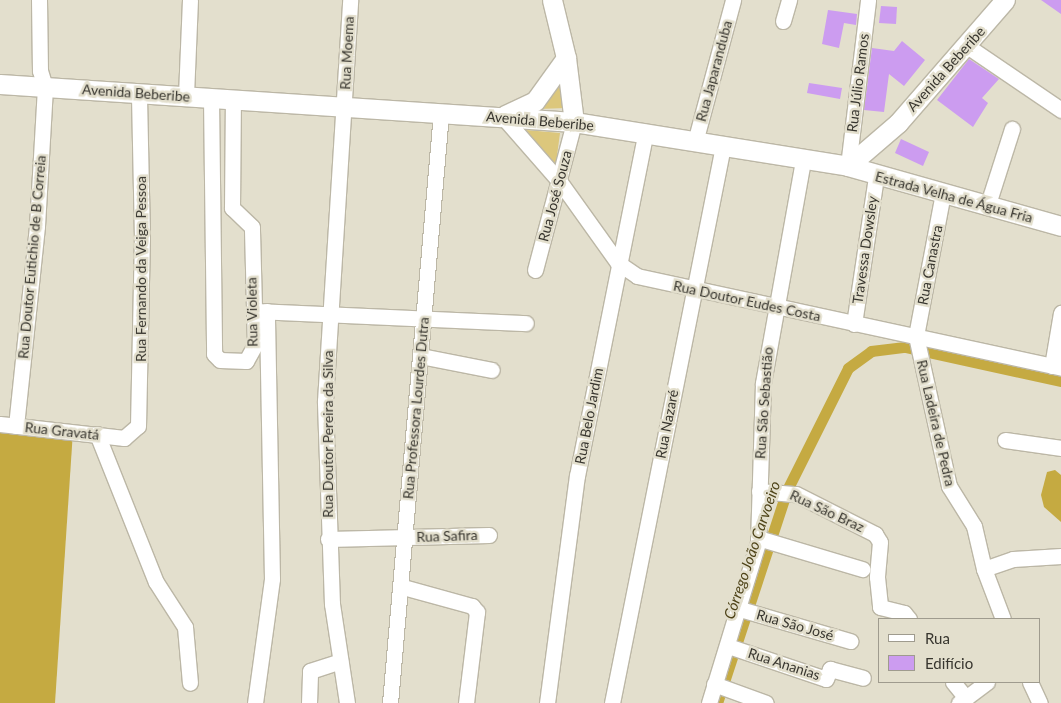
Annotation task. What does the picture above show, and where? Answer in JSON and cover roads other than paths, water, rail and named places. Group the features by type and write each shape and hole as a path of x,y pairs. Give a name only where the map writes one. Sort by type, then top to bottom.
{"main road":[{"path":"552,0 566,58 574,122"},
{"name":"Avenida Beberibe","path":"0,84 345,105 574,122 646,132 803,161 848,166 898,123 967,46 1005,0"},
{"path":"500,117 521,110 535,101 566,58"},
{"name":"Estrada Velha de Água Fria","path":"848,166 876,176 988,204 1061,226"}],"street":[{"name":"Rua Doutor Eutichio de B Correia","path":"16,426 37,226 44,87 40,71 39,0"},
{"path":"186,95 190,0"},
{"name":"Rua Moema","path":"345,105 350,0"},
{"name":"Rua Japaranduba","path":"695,142 733,0"},
{"path":"783,21 789,0"},
{"name":"Rua Júlio Ramos","path":"848,166 868,0"},
{"path":"967,46 1061,110"},
{"name":"Rua Fernando da Veiga Pessoa","path":"124,438 132,435 140,417 142,239 139,92"},
{"name":"Rua Violeta","path":"211,98 216,358 250,358 255,345 260,311 252,227 232,208 233,99"},
{"name":"Rua Doutor Pereira da Silva","path":"345,105 328,316 325,401 328,539 340,661 347,703"},
{"name":"Rua Professora Lourdes Dutra","path":"390,703 402,587 442,113"},
{"name":"Rua Doutor Eudes Costa","path":"500,117 560,182 595,235 618,263 637,276 854,324 917,340 1056,367"},
{"name":"Rua José Souza","path":"535,270 560,182 574,122"},
{"path":"988,204 1012,129"},
{"name":"Rua Belo Jardim","path":"547,703 566,541 618,263 628,230 646,132"},
{"name":"Rua Nazaré","path":"612,703 722,146"},
{"name":"Rua São Sebastião","path":"709,703 722,687 728,646 740,609 758,538 763,383 774,306 803,161"},
{"name":"Travessa Dowsley","path":"854,324 876,176"},
{"name":"Rua Canastra","path":"917,340 944,193"},
{"path":"595,235 614,238 628,230"},
{"path":"255,703 272,579 260,311"},
{"name":"Rua Violeta","path":"260,311 328,316 526,323"},
{"path":"1056,367 1061,314"},
{"name":"Rua Ladeira de Pedra","path":"917,340 949,486 974,526 984,569 1003,618"},
{"path":"421,356 492,370"},
{"name":"Rua Gravatá","path":"0,424 124,438"},
{"path":"97,434 156,582 185,627 190,683"},
{"path":"1005,440 1061,448"},
{"name":"Rua São Braz","path":"759,491 789,492 875,534 880,542 877,577 880,607 904,613 908,618"},
{"name":"Rua Safira","path":"328,539 490,535"},
{"path":"758,538 862,569"},
{"path":"984,569 1013,559 1061,556"},
{"path":"402,587 475,608 477,618 466,703"},
{"name":"Rua São José","path":"740,609 850,641"},
{"name":"Rua Ananias","path":"728,646 826,679 830,669 863,678"},
{"path":"309,703 310,671 340,661"},
{"path":"954,683 964,701 986,683"},
{"path":"1030,683 1040,703"},
{"path":"722,687 766,703"}],"waterway":[{"name":"Córrego João Carvoeiro","path":"717,703 787,490 848,368 871,351 905,347 1061,381"}]}
